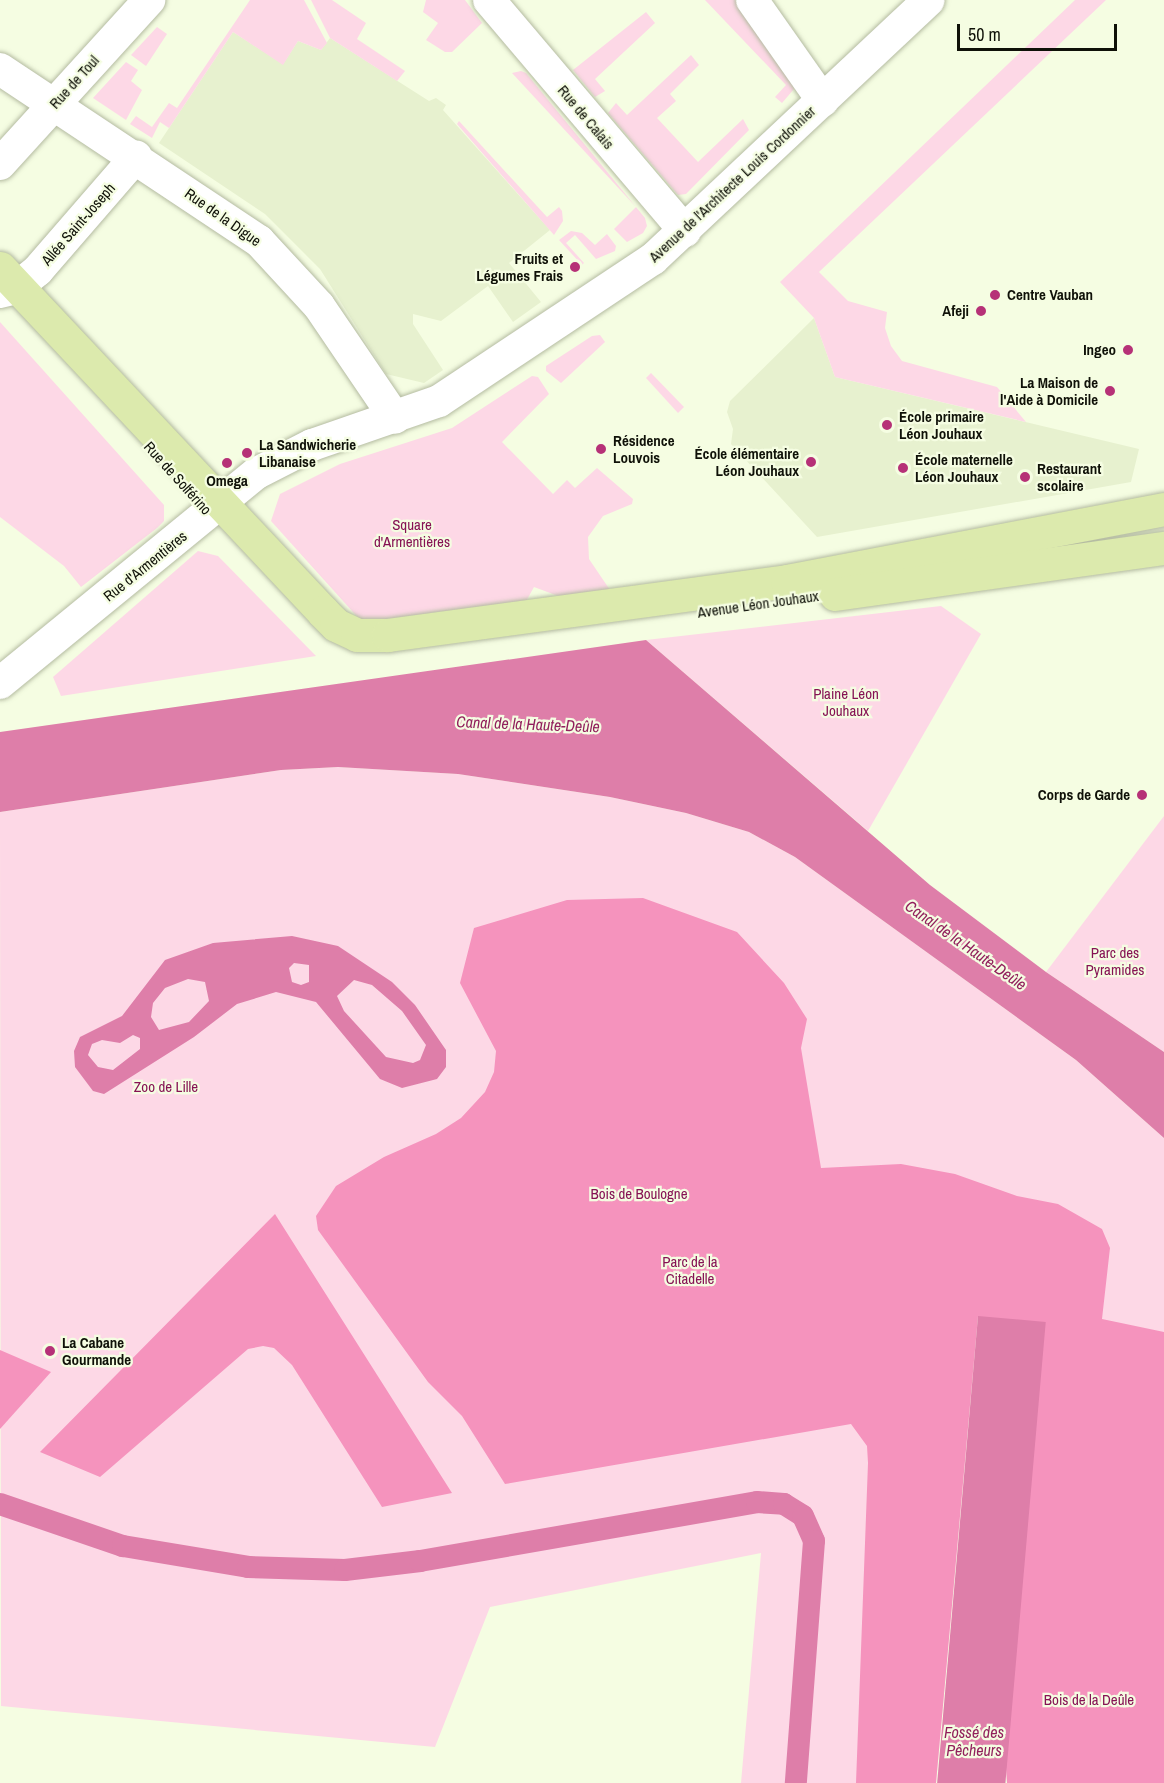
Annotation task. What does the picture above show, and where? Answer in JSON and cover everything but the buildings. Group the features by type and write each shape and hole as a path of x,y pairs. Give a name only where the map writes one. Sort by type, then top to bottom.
{"main road":[{"name":"Rue de Solférino","path":"5,283 49,338 215,507 327,643 355,646"},
{"name":"Avenue Léon Jouhaux","path":"355,646 408,633 787,581 1164,509"},
{"name":"Avenue Léon Jouhaux","path":"355,646 383,656 1164,548"}],"street":[{"name":"Rue de Toul","path":"0,164 149,0"},
{"name":"Rue de Calais","path":"489,0 686,231"},
{"path":"752,0 823,101"},
{"name":"Avenue de l'Architecte Louis Cordonnier","path":"395,418 456,392 653,259 686,231 929,0"},
{"name":"Rue de la Digue","path":"0,69 243,227 282,263 345,341 395,418"},
{"name":"Allée Saint-Joseph","path":"5,283 38,270 136,157"},
{"name":"Rue d'Armentières","path":"9,676 257,473 296,452 395,418"}],"shaded area":[{"path":"233,32 283,64 298,41 321,50 330,38 429,101 436,98 446,105 443,110 550,230 509,263 541,302 513,322 488,286 441,321 413,314 413,324 443,370 424,383 386,374 320,269 265,214 159,143"},
{"name":"École primaire Léon Jouhaux","path":"814,318 835,377 1139,449 1131,482 817,537 731,444 733,429 727,412 730,401"}],"green space":[{"path":"250,0 304,0 327,43 321,50 298,41 283,65 233,32 169,128 160,122 152,138 130,124 136,116 152,127 169,103 177,108"},
{"path":"311,0 332,0 366,23 357,39 405,71 397,81 330,38"},
{"path":"426,0 465,0 482,23 452,52 445,52 426,40 438,23 423,12"},
{"path":"705,0 735,0 793,82 794,89 782,103 775,97 786,85"},
{"path":"1075,0 1106,0 819,272 848,301 887,312 885,328 891,346 902,361 997,387 1026,422 835,377 814,318 780,282"},
{"path":"646,12 655,23 595,79 605,91 595,97 573,70"},
{"path":"157,27 167,34 146,66 131,55"},
{"path":"691,55 699,65 670,94 676,101 657,118 698,162 743,119 749,130 686,194 678,195 608,113 616,103 627,115"},
{"path":"126,62 138,70 131,81 142,90 126,120 93,98"},
{"path":"521,71 526,73 636,207 512,73"},
{"path":"459,121 547,217 559,207 563,221 554,235 457,124"},
{"path":"636,207 645,218 647,226 643,233 627,242 614,229"},
{"path":"571,231 582,233 595,245 607,234 616,246 615,251 596,259 575,235 566,243 584,263 582,265 559,240"},
{"path":"0,322 164,505 164,521 157,528 81,587 64,566 0,517"},
{"path":"600,335 605,342 561,383 546,371 546,366 592,336"},
{"path":"651,373 684,407 678,413 646,378"},
{"name":"Square d'Armentières","path":"532,376 538,377 549,394 502,442 553,494 567,480 575,488 597,468 633,499 632,504 603,516 588,537 589,559 610,590 561,597 534,587 524,605 388,625 361,621 271,521 280,494 340,464 452,428"},
{"path":"198,551 218,556 316,656 61,696 53,677"},
{"name":"Plaine Léon Jouhaux","path":"941,606 981,634 868,831 646,640"},
{"name":"Parc de la Citadelle","path":"338,767 458,774 610,797 686,813 749,832 795,857 1076,1060 1164,1138 1164,1783 1007,1783 978,1316 936,1783 741,1783 761,1553 490,1607 435,1747 1,1706 0,812 281,770"},
{"name":"Parc des Pyramides","path":"1164,816 1164,1052 1046,972"},
{"path":"643,898 737,932 784,983 807,1019 801,1048 821,1168 901,1164 955,1174 1017,1196 1058,1204 1102,1229 1110,1248 1102,1319 1164,1332 1164,1783 1007,1783 978,1316 936,1783 856,1783 868,1463 867,1446 851,1424 505,1484 462,1416 428,1382 318,1230 316,1216 336,1186 384,1157 436,1134 461,1118 485,1092 494,1072 496,1051 460,983 474,928 567,900"},
{"path":"275,1214 452,1493 382,1507 292,1365 274,1348 263,1346 248,1349 100,1477 40,1452"},
{"path":"0,1350 51,1372 0,1429"}],"water":[{"name":"Canal de la Haute-Deûle","path":"646,640 930,885 1046,972 1164,1052 1164,1138 1076,1060 795,857 749,832 686,813 610,797 458,774 338,767 281,770 0,812 0,732"},
{"path":"292,936 338,946 392,982 415,1005 446,1050 446,1067 437,1079 402,1088 380,1079 316,1002 276,992 237,1004 194,1037 104,1094 93,1091 75,1067 74,1051 80,1037 122,1016 165,960 213,943","holes":["294,963 309,965 309,982 301,985 292,982 289,968","188,979 205,982 209,1001 189,1022 159,1030 151,1017 153,1003 165,988","354,980 372,985 402,1011 426,1045 420,1060 413,1063 386,1057 344,1011 337,996","133,1035 140,1038 140,1049 113,1070 98,1067 88,1055 92,1044 102,1040 120,1043"]},
{"name":"Fossé des Pêcheurs","path":"978,1316 1046,1322 1005,1783 937,1783"}],"waterway":[{"path":"0,1504 123,1546 248,1567 345,1570 420,1561 757,1502 784,1504 803,1516 814,1541 796,1783"}],"place":[{"name":"Fruits et Légumes Frais","path":"575,267"},
{"name":"Centre Vauban","path":"995,295"},
{"name":"Afeji","path":"981,311"},
{"name":"Ingeo","path":"1128,350"},
{"name":"La Maison de l'Aide à Domicile","path":"1110,391"},
{"name":"École primaire Léon Jouhaux","path":"887,425"},
{"name":"Résidence Louvois","path":"601,449"},
{"name":"La Sandwicherie Libanaise","path":"247,453"},
{"name":"École élémentaire Léon Jouhaux","path":"811,462"},
{"name":"Omega","path":"227,463"},
{"name":"École maternelle Léon Jouhaux","path":"903,468"},
{"name":"Restaurant scolaire","path":"1025,477"},
{"name":"Corps de Garde","path":"1142,795"},
{"name":"La Cabane Gourmande","path":"50,1351"}],"park label":[{"name":"Zoo de Lille","path":"166,1087"},
{"name":"Bois de Boulogne","path":"639,1194"},
{"name":"Bois de la Deûle","path":"1089,1700"}]}
